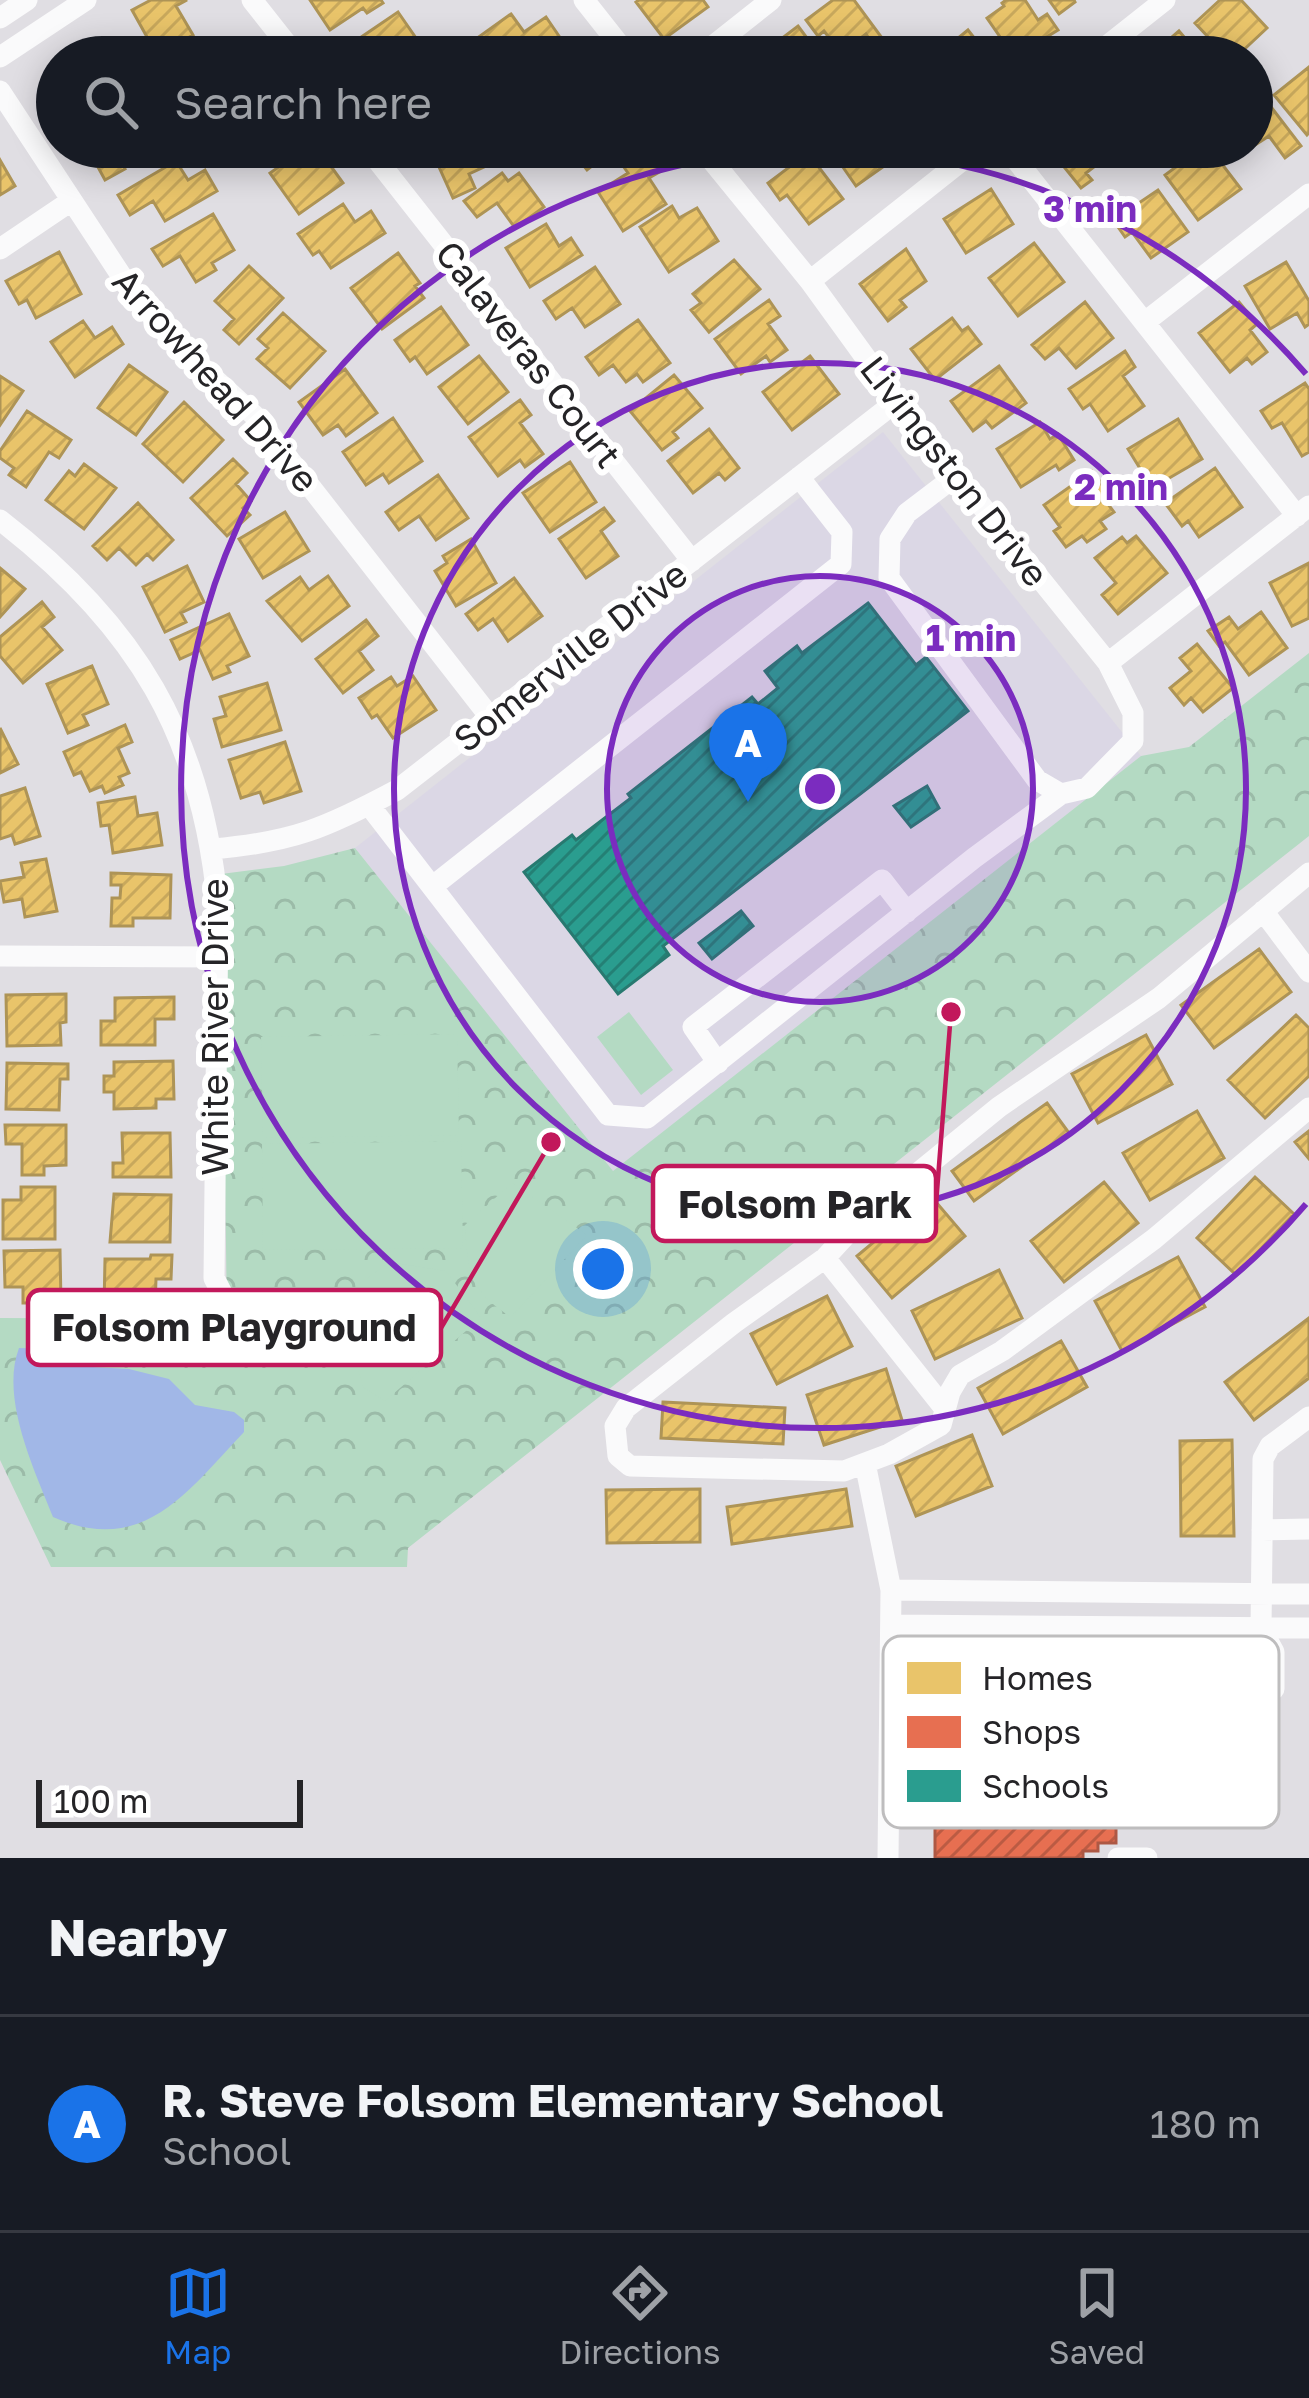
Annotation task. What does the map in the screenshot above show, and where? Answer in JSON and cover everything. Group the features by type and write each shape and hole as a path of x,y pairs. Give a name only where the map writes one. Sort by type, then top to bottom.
{"street":[{"path":"0,18 27,0"},
{"path":"0,57 86,0"},
{"path":"252,0 280,36"},
{"path":"584,0 612,36"},
{"path":"726,36 771,0"},
{"path":"1120,36 1165,0"},
{"name":"Arrowhead Drive","path":"0,91 36,147"},
{"name":"Arrowhead Drive","path":"49,168 130,289 170,338 256,417 490,717"},
{"name":"Calaveras Court","path":"384,168 692,561"},
{"name":"Livingston Drive","path":"718,168 810,281 897,401 1108,663 1133,713 1133,741 1087,788 1061,794"},
{"path":"810,281 953,168"},
{"path":"1023,168 1303,511 1108,663"},
{"path":"1145,322 1309,194"},
{"path":"0,249 71,202"},
{"name":"Somerville Drive","path":"213,849 271,844 330,826 397,790 897,401"},
{"path":"368,805 608,1114 647,1118 1061,794 1037,780 889,578 890,539 908,513 957,475"},
{"path":"433,886 842,564 842,532 799,477"},
{"name":"White River Drive","path":"0,520 78,585 117,629 173,725 195,776 213,849 218,957 214,1277 233,1314"},
{"path":"1309,872 1159,998 999,1107 858,1222 825,1258 626,1408 615,1426 618,1456 630,1466 844,1472 941,1425 960,1375 1003,1351 1154,1239 1309,1108"},
{"path":"718,1064 693,1028 882,880 907,912"},
{"path":"1263,911 1309,972"},
{"path":"0,956 218,957"},
{"path":"825,1258 945,1409"},
{"path":"1265,1636 1260,1594 1263,1460 1270,1446 1309,1417"},
{"path":"865,1463 891,1590 891,1636"},
{"path":"1262,1530 1309,1529"},
{"path":"891,1590 1309,1594"},
{"path":"891,1625 1309,1628"},
{"path":"1257,1636 1261,1628"},
{"path":"888,1828 888,1858"},
{"path":"1118,1858 1147,1858"}],"shaded area":[{"path":"883,432 1141,756 613,1172 355,848"}],"green space":[{"path":"1309,653 1309,836 408,1548 407,1567 51,1567 0,1460 0,1318 227,1319 221,874 284,866 355,848 613,1171 1141,756 1189,747"},
{"path":"629,1012 673,1070 641,1095 597,1037"},
{"path":"457,1034 459,1135 263,1138 261,1037"},
{"path":"461,1141 463,1248 263,1250 262,1144"},
{"path":"512,1183 587,1235 511,1317 487,1298 473,1278 465,1225"},
{"path":"389,1262 446,1271 481,1318 385,1401 363,1387 339,1299"}],"water":[{"path":"19,1348 52,1349 92,1367 129,1369 169,1379 195,1405 234,1412 244,1420 244,1432 182,1496 138,1524 85,1527 53,1517 16,1411 14,1368"}],"building: Homes":[{"path":"151,0 187,0 176,6 193,35 146,36 132,10"},
{"path":"310,0 383,3 367,13 363,8 330,30"},
{"path":"703,0 708,7 662,36 636,2"},
{"path":"833,0 854,0 881,36 828,36 824,31 818,36 806,20"},
{"path":"1025,0 1038,20 1047,14 1058,30 1048,36 999,36 987,18 1002,3"},
{"path":"1049,0 1074,0 1075,2 1059,14"},
{"path":"1220,0 1241,0 1267,28 1258,36 1207,36 1195,23"},
{"path":"398,12 415,36 363,36"},
{"path":"511,14 524,32 546,17 559,36 480,36"},
{"path":"798,26 805,36 785,36"},
{"path":"1309,67 1309,133 1307,135 1274,95"},
{"path":"1273,109 1301,146 1285,158 1273,142"},
{"path":"0,160 15,186 0,195"},
{"path":"98,168 124,168 125,169 105,180"},
{"path":"164,168 180,168 188,180 205,170 217,191 165,221 153,201 130,215 118,195"},
{"path":"277,168 332,168 343,183 299,214 270,173"},
{"path":"439,168 482,168 469,174 475,188 453,198"},
{"path":"624,168 662,168 649,178 666,204 623,231 598,192 628,173"},
{"path":"788,168 819,168 843,199 809,224 787,195 780,200 768,183"},
{"path":"844,168 881,168 856,186"},
{"path":"1065,168 1092,168 1086,173 1092,180 1081,188"},
{"path":"1174,168 1225,168 1241,189 1198,220 1165,175"},
{"path":"502,173 508,181 519,173 544,207 515,228 497,203 477,217 464,201"},
{"path":"991,189 1013,224 966,253 944,219"},
{"path":"1158,190 1188,232 1151,258 1132,232 1125,237 1109,214 1125,202 1130,209"},
{"path":"343,204 355,222 371,211 385,233 331,268 319,251 313,255 298,234"},
{"path":"672,206 679,218 697,208 718,241 669,272 640,227"},
{"path":"213,214 234,250 212,263 216,270 196,282 180,256 163,266 152,249"},
{"path":"546,224 559,246 571,238 582,255 530,287 506,248"},
{"path":"1034,243 1064,282 1018,316 989,278"},
{"path":"906,249 926,281 900,300 906,307 888,321 860,284"},
{"path":"59,252 81,294 36,318 27,300 19,304 6,281"},
{"path":"398,253 420,283 415,286 424,298 382,329 351,288"},
{"path":"734,260 760,289 709,332 691,310 701,303 693,294"},
{"path":"1286,262 1309,301 1309,324 1305,327 1297,313 1270,329 1245,286"},
{"path":"249,266 283,298 239,344 224,330 234,319 215,301"},
{"path":"595,267 620,304 585,327 572,308 556,319 544,301"},
{"path":"769,300 780,316 768,324 787,350 770,362 766,356 741,374 715,339"},
{"path":"1085,302 1113,338 1076,368 1059,348 1045,359 1032,345"},
{"path":"1239,302 1257,324 1250,330 1267,352 1252,364 1247,358 1230,372 1199,333"},
{"path":"441,307 468,345 427,374 395,340"},
{"path":"283,313 325,351 290,388 257,359 268,348 258,339"},
{"path":"952,318 962,331 968,327 981,344 935,380 911,349"},
{"path":"638,320 670,363 643,382 637,374 626,382 613,365 599,375 586,357"},
{"path":"83,321 95,338 112,327 123,344 75,377 51,342"},
{"path":"1125,351 1135,367 1123,376 1144,406 1108,431 1090,404 1083,409 1069,389"},
{"path":"479,356 508,392 468,424 439,387"},
{"path":"810,356 839,394 792,430 763,392"},
{"path":"129,365 167,392 136,435 98,408"},
{"path":"999,366 1026,403 992,428 986,421 973,431 951,401"},
{"path":"345,369 377,413 346,436 338,425 323,435 299,402"},
{"path":"674,375 702,408 673,432 678,438 662,450 630,411"},
{"path":"0,376 23,391 0,425"},
{"path":"1305,383 1309,389 1309,452 1302,456 1282,423 1272,428 1261,411"},
{"path":"520,400 531,415 520,423 543,454 525,467 520,460 498,476 469,437"},
{"path":"184,402 223,440 183,482 143,444"},
{"path":"27,411 71,440 59,458 49,452 26,487 9,475 14,468 0,458 0,451"},
{"path":"393,418 422,461 389,483 383,474 366,485 343,452"},
{"path":"1178,419 1202,459 1152,488 1128,449"},
{"path":"1040,422 1050,439 1058,434 1074,460 1059,470 1056,465 1021,487 997,449"},
{"path":"709,429 739,468 725,480 719,473 693,493 668,461"},
{"path":"233,459 247,473 236,484 251,501 243,508 250,515 227,536 191,498"},
{"path":"570,462 596,502 550,532 523,493"},
{"path":"84,464 116,488 84,529 46,500 69,471 75,476"},
{"path":"1215,468 1242,507 1199,537 1188,521 1182,526 1165,503"},
{"path":"1092,471 1110,495 1104,499 1114,512 1100,521 1106,529 1087,542 1082,536 1066,547 1054,531 1060,527 1044,505"},
{"path":"438,475 468,518 436,540 419,516 399,530 386,512"},
{"path":"138,503 173,540 153,560 147,554 136,565 119,548 107,560 93,546"},
{"path":"604,508 614,521 601,531 618,556 586,578 559,539"},
{"path":"285,512 309,551 263,578 239,539"},
{"path":"1136,536 1167,573 1118,614 1102,595 1116,583 1095,558 1122,537 1127,543"},
{"path":"471,539 496,583 456,606 435,571 447,563 443,556"},
{"path":"1309,563 1309,618 1292,626 1270,583"},
{"path":"187,566 204,602 181,613 186,622 165,632 143,587"},
{"path":"0,568 25,589 0,617"},
{"path":"328,576 349,606 302,641 267,601 300,577 309,590"},
{"path":"514,578 542,616 508,641 493,619 478,630 466,614"},
{"path":"42,602 54,617 42,627 62,650 23,683 0,656 0,637"},
{"path":"1261,612 1287,648 1249,675 1225,642 1219,646 1208,631 1229,617 1238,629"},
{"path":"229,614 249,656 213,679 200,650 180,659 171,640"},
{"path":"366,620 378,636 359,651 373,670 343,693 316,659"},
{"path":"1197,644 1233,688 1203,712 1191,698 1184,705 1170,688 1191,671 1180,658"},
{"path":"92,666 108,704 83,715 88,725 68,733 47,684"},
{"path":"413,676 436,710 393,738 359,698 391,677 397,686"},
{"path":"267,683 281,730 222,747 214,719 226,716 220,697"},
{"path":"125,725 132,742 118,748 129,773 119,777 123,785 105,793 102,786 90,791 81,772 74,775 64,752"},
{"path":"0,728 18,764 0,773"},
{"path":"285,742 301,791 264,803 260,792 241,798 229,760"},
{"path":"25,788 40,836 15,844 12,835 0,839 0,796"},
{"path":"135,797 138,816 157,813 162,845 113,853 109,825 101,826 98,803"},
{"path":"46,859 57,911 25,917 22,899 4,902 0,881 24,877 21,863"},
{"path":"111,873 171,875 170,918 133,918 133,926 111,926 112,898 120,898 121,885 111,885"},
{"path":"1259,949 1291,992 1214,1048 1181,1005"},
{"path":"66,994 61,1045 7,1046 6,995"},
{"path":"174,997 174,1019 155,1019 155,1045 101,1045 101,1021 115,1021 115,998"},
{"path":"1296,1015 1309,1028 1309,1076 1265,1118 1228,1080"},
{"path":"1146,1035 1172,1084 1098,1123 1072,1074"},
{"path":"173,1061 174,1099 156,1099 156,1108 114,1109 114,1092 104,1092 104,1076 114,1076 114,1062"},
{"path":"7,1063 68,1064 68,1079 60,1079 59,1110 6,1109"},
{"path":"1047,1103 1069,1133 974,1201 952,1171"},
{"path":"1197,1111 1224,1158 1150,1200 1123,1153"},
{"path":"5,1125 66,1125 66,1165 44,1166 44,1175 22,1175 22,1144 6,1144"},
{"path":"1309,1131 1309,1159 1295,1142"},
{"path":"122,1133 170,1133 171,1177 113,1177 113,1163 123,1163"},
{"path":"1255,1177 1294,1214 1236,1275 1197,1238"},
{"path":"1104,1182 1138,1223 1064,1282 1031,1241"},
{"path":"21,1187 55,1187 55,1239 3,1239 3,1200 21,1200"},
{"path":"114,1194 171,1195 170,1242 110,1242"},
{"path":"930,1195 965,1236 892,1298 857,1256"},
{"path":"60,1250 61,1303 23,1303 23,1287 5,1287 4,1251"},
{"path":"151,1255 172,1255 171,1279 156,1279 155,1308 104,1308 105,1259 150,1259"},
{"path":"1178,1257 1205,1307 1122,1351 1095,1301"},
{"path":"999,1270 1022,1318 935,1359 912,1311"},
{"path":"827,1296 852,1346 777,1384 751,1334"},
{"path":"1309,1318 1309,1378 1254,1420 1225,1382"},
{"path":"1061,1341 1087,1387 1003,1434 978,1388"},
{"path":"886,1369 902,1420 824,1445 807,1395"},
{"path":"663,1402 785,1408 783,1444 661,1438"},
{"path":"972,1435 992,1486 916,1516 896,1466"},
{"path":"1232,1440 1234,1536 1181,1536 1180,1441"},
{"path":"700,1489 700,1542 607,1543 606,1490"},
{"path":"846,1489 852,1526 732,1544 727,1507"}],"building: Shops":[{"path":"935,1828 1116,1828 1116,1843 1098,1843 1098,1851 1083,1851 1083,1858 935,1858"}],"building: Schools":[{"path":"868,603 916,665 926,657 968,711 663,946 669,955 618,994 524,872 631,798 628,794 752,697 758,704 778,688 765,671 797,646 802,653"},
{"path":"927,786 939,808 911,827 894,806"},
{"path":"741,911 753,926 712,959 699,943"}],"place":[{"name":"R. Steve Folsom Elementary School","path":"748,802"},
{"name":"Folsom Park","path":"951,1012"},
{"name":"Folsom Playground","path":"551,1142"}]}
